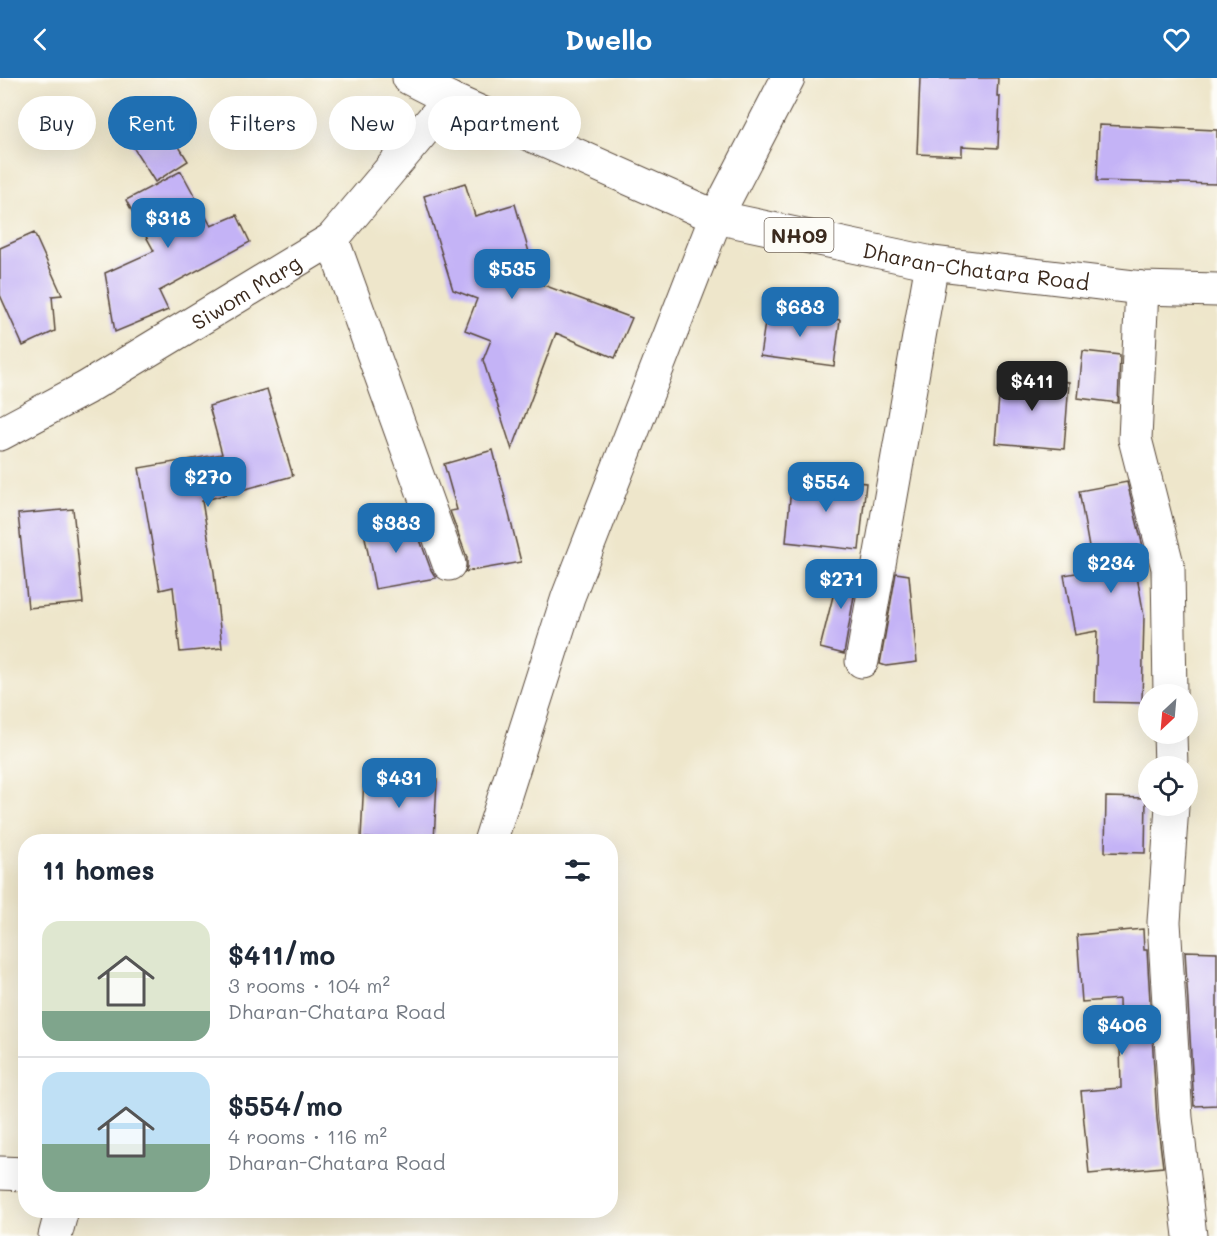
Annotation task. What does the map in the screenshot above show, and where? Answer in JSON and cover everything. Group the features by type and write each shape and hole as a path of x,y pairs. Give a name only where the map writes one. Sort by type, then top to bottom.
{"street":[{"name":"Dharan-Chatara Road","path":"409,78 444,96"},
{"path":"493,834 568,597 716,217 788,78"},
{"name":"Siwom Marg","path":"0,434 86,388 332,239 428,125"},
{"name":"Dharan-Chatara Road","path":"565,150 716,217 932,263 1142,288 1217,290"},
{"path":"332,239 449,564"},
{"path":"862,661 932,263"},
{"path":"1142,288 1136,439 1168,568 1170,684"},
{"path":"1171,816 1164,922 1176,1118 1190,1236"},
{"path":"0,1173 18,1174"},
{"path":"55,1236 60,1218"}],"building":[{"path":"920,78 998,78 997,96 1000,96 998,148 962,146 962,156 917,154"},
{"path":"1099,125 1217,130 1217,184 1097,181"},
{"path":"135,150 181,150 188,161 155,182"},
{"path":"181,171 211,226 237,215 250,242 159,291 168,310 115,332 105,273 154,251 126,200"},
{"path":"465,183 475,216 515,204 538,283 632,318 615,358 556,333 512,450 483,360 491,340 465,330 477,299 453,290 424,196"},
{"path":"34,233 62,295 52,296 55,331 23,346 0,295 0,248"},
{"path":"767,309 840,320 834,366 760,356"},
{"path":"1083,351 1120,355 1118,403 1078,398"},
{"path":"1001,375 1069,382 1064,449 995,443"},
{"path":"267,389 293,476 202,501 214,572 222,648 180,652 173,587 160,590 139,468 222,454 209,406"},
{"path":"493,450 521,562 465,572 467,558 450,511 457,510 444,464"},
{"path":"792,476 866,483 859,550 786,542"},
{"path":"1127,482 1144,551 1133,553 1144,616 1142,684 1138,684 1138,703 1095,702 1097,631 1075,635 1064,575 1093,570 1079,491"},
{"path":"73,509 83,603 28,608 18,514"},
{"path":"412,518 436,578 375,589 363,527"},
{"path":"841,564 859,567 844,654 820,648"},
{"path":"896,573 909,575 917,662 886,666 880,664"},
{"path":"364,777 437,780 434,834 361,834"},
{"path":"1106,797 1138,798 1138,816 1146,816 1145,853 1105,852"},
{"path":"1143,929 1144,950 1147,950 1157,1119 1163,1167 1089,1174 1081,1091 1121,1088 1119,999 1082,1002 1077,935"},
{"path":"1185,951 1217,952 1217,1105 1194,1106"}]}
